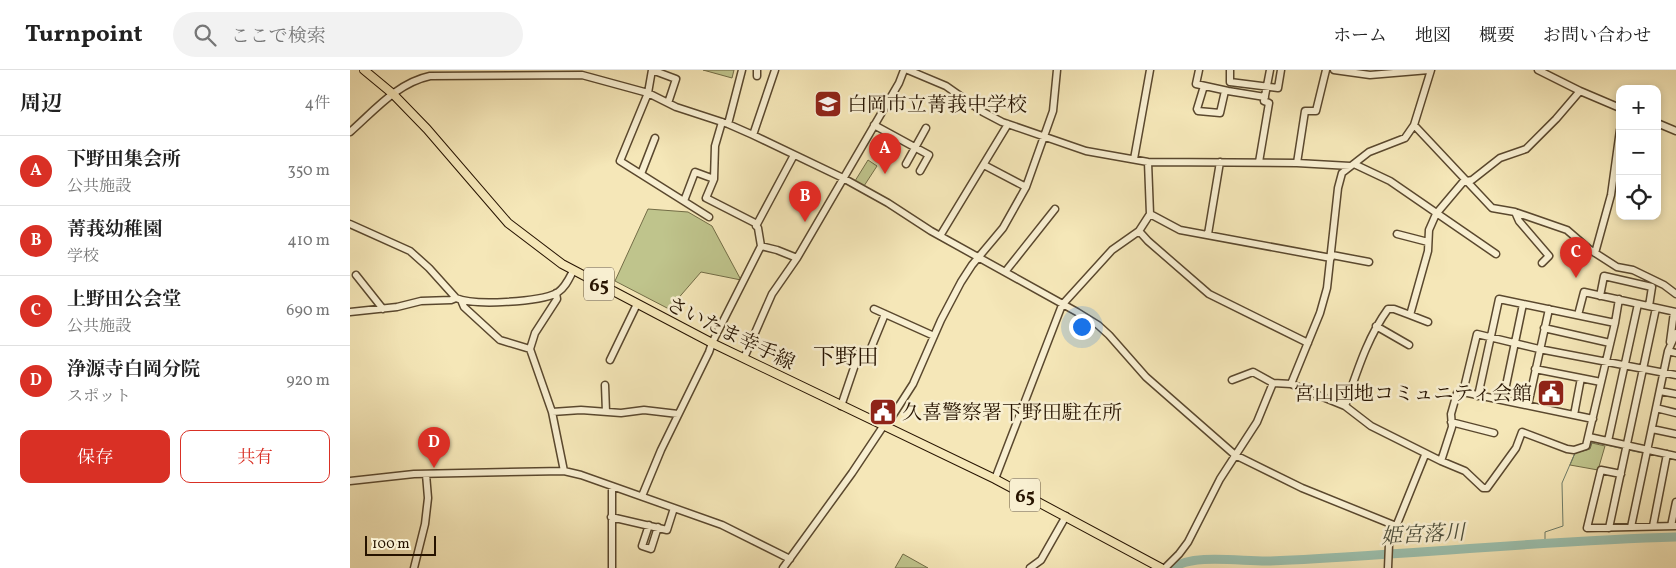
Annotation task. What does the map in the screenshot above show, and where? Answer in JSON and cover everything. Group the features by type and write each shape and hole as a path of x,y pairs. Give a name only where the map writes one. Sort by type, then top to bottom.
{"main road":[{"name":"さいたま幸手線","path":"364,70 393,94 427,129 503,218 543,251 574,271 712,343 995,479 1161,568"}],"street":[{"path":"668,103 676,79 652,70 648,93 620,161 709,217"},
{"path":"698,210 706,198 714,179 715,146 725,123 742,70"},
{"path":"753,135 775,70"},
{"path":"744,358 772,294 797,258 899,83 904,70"},
{"path":"908,70 946,86 983,112 1008,124 1086,151 1148,162 1259,162 1352,165 1390,181 1496,254"},
{"path":"783,568 852,473 913,384 961,282 972,264 1003,228 1026,187 1053,112 1057,70"},
{"path":"1134,159 1150,70"},
{"path":"1199,70 1196,84 1225,91 1265,97"},
{"path":"1230,70 1230,82 1278,88 1281,70"},
{"path":"1259,162 1269,103 1264,101 1269,70"},
{"path":"1297,163 1305,112 1316,111 1326,70"},
{"path":"1292,384 1320,313 1327,288 1338,188 1342,173 1369,152 1405,138 1414,125 1430,70 1370,75 1334,70"},
{"path":"1538,70 1616,106"},
{"path":"350,132 393,94 410,82 430,76 582,75 648,93 668,103 753,135 843,178 888,203 940,236 1098,325 1110,335 1146,377 1236,455 1302,488 1396,526"},
{"path":"1204,86 1198,111 1220,113 1225,91"},
{"path":"1410,315 1428,251 1429,230 1436,214 1463,182 1472,180 1500,158 1526,149 1556,119 1580,91"},
{"path":"940,236 1008,124"},
{"path":"874,125 929,155 920,171"},
{"path":"1414,125 1492,208 1515,212 1567,230 1595,253 1617,267 1633,270 1664,285 1676,294"},
{"path":"1661,125 1676,131"},
{"path":"906,164 926,128"},
{"path":"641,174 655,138"},
{"path":"756,226 794,155"},
{"path":"1595,253 1610,195 1616,156"},
{"path":"995,479 1062,305 1112,250 1139,231 1150,214 1148,162"},
{"path":"1208,234 1220,162"},
{"path":"984,165 1026,187"},
{"path":"684,200 695,172 714,179"},
{"path":"642,496 678,414 761,246 756,226 749,220 706,198"},
{"path":"1005,272 1055,209"},
{"path":"1515,212 1519,221 1549,256 1542,263"},
{"path":"1150,214 1180,230 1369,262"},
{"path":"350,224 410,251 429,268 464,307 500,340 530,349"},
{"path":"1139,231 1209,294 1308,343"},
{"path":"1396,234 1428,242"},
{"path":"761,246 778,250 797,258"},
{"path":"350,312 397,308 421,301 458,299 472,303 543,298 556,293 564,286 574,271"},
{"path":"356,275 383,309"},
{"path":"1600,296 1604,276 1652,287 1649,306"},
{"path":"1578,315 1584,292 1675,312 1631,527"},
{"path":"556,293 557,299 535,333 530,349 552,412 564,471"},
{"path":"1478,396 1499,299 1615,323"},
{"path":"1232,380 1253,372 1273,383 1292,384 1345,406 1371,426 1425,455 1465,471 1483,488 1488,488 1516,448 1522,432 1549,444 1574,450 1586,446 1619,300"},
{"path":"610,360 637,304"},
{"path":"1503,400 1523,304"},
{"path":"1608,441 1638,304"},
{"path":"1609,528 1656,308"},
{"path":"1345,406 1362,356 1376,326 1388,309 1394,309 1428,322"},
{"path":"1528,405 1549,309"},
{"path":"874,310 934,336"},
{"path":"841,406 860,350 869,353 885,314"},
{"path":"1376,326 1409,345"},
{"path":"1544,328 1610,343"},
{"path":"1669,348 1676,333"},
{"path":"1463,392 1477,334 1676,375"},
{"path":"1669,348 1676,353"},
{"path":"1535,368 1601,382"},
{"path":"1574,415 1581,378"},
{"path":"1165,568 1180,554 1188,542 1205,505 1257,422 1273,383"},
{"path":"605,385 606,412"},
{"path":"1660,391 1676,394"},
{"path":"1440,461 1452,427 1451,414 1457,393 1463,392 1593,419"},
{"path":"1656,408 1676,413"},
{"path":"552,412 581,410 621,413 644,410 678,414"},
{"path":"1451,422 1494,433"},
{"path":"1652,429 1676,434"},
{"path":"1589,437 1676,456"},
{"path":"1653,526 1667,454"},
{"path":"1388,568 1389,544 1425,455"},
{"path":"1621,474 1602,470 1588,528 1674,526 1676,502"},
{"path":"350,481 426,474 564,471 642,496 722,525 790,559"},
{"path":"414,568 428,498 426,474"},
{"path":"612,486 612,568"},
{"path":"611,517 667,530 674,508"},
{"path":"1030,568 1042,560 1066,516"},
{"path":"649,525 642,546 651,549 658,527"}],"green space":[{"path":"703,70 734,70 732,78"},
{"path":"868,160 877,166 864,186 855,181"},
{"path":"648,209 688,212 712,226 741,280 701,272 669,309 615,281"},
{"path":"1592,443 1605,446 1598,470 1570,465 1575,453 1590,449"},
{"path":"903,554 928,568 895,568"}],"waterway":[{"path":"1579,452 1589,449 1592,442 1624,449"},
{"path":"1628,450 1643,453"},
{"path":"1545,543 1545,532 1563,526 1562,483 1575,453"},
{"path":"1650,454 1663,457"},
{"path":"1669,458 1676,460"},
{"name":"姫宮落川","path":"1173,568 1182,563 1206,559 1270,561 1676,537"}],"place":[{"name":"白岡市立菁莪中学校","path":"828,104"},
{"name":"下野田集会所","path":"885,174"},
{"name":"菁莪幼稚園","path":"805,222"},
{"name":"上野田公会堂","path":"1576,278"},
{"name":"宮山団地コミュニティ会館","path":"1551,393"},
{"name":"久喜警察署下野田駐在所","path":"883,412"},
{"name":"浄源寺白岡分院","path":"434,468"}],"district":[{"name":"下野田","path":"846,356"}]}
